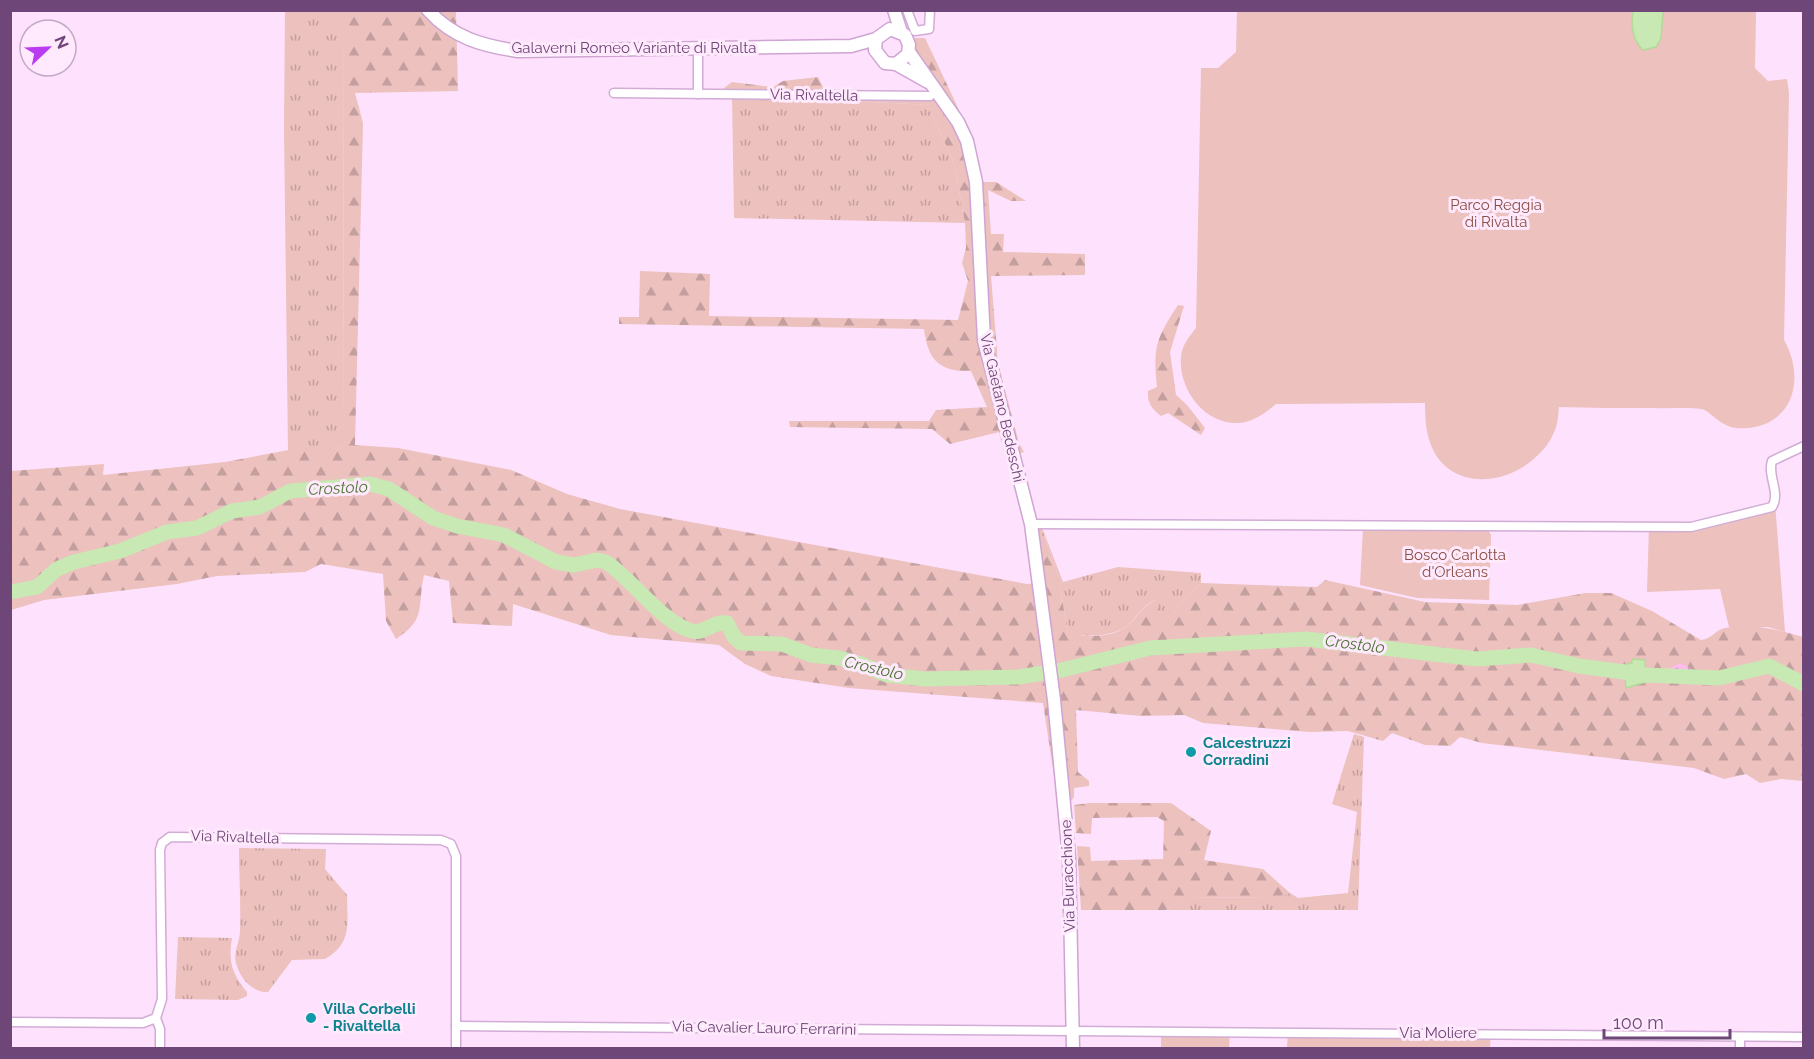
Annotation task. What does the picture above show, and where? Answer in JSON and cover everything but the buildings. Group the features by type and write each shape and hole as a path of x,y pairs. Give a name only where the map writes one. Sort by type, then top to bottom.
{"main road":[{"name":"Galaverni Romeo Variante di Rivalta","path":"428,10 445,25 472,42 518,51 851,46 880,35"},
{"path":"892,10 901,32 908,39 909,52 903,60 896,64 885,63 877,56 880,35 892,10"},
{"path":"880,35 901,32"},
{"name":"Galaverni Romeo Variante di Rivalta","path":"851,46 877,56"},
{"name":"Via Gaetano Bedeschi","path":"909,52 931,90 958,122 973,161 984,340 1031,524 1054,704"},
{"name":"Via Gaetano Bedeschi","path":"896,64 931,90"},
{"name":"Via Buracchione","path":"1054,704 1069,854 1073,1048"}],"street":[{"path":"907,10 915,31 929,29 930,10"},
{"path":"698,49 698,94"},
{"name":"Via Rivaltella","path":"614,93 931,90"},
{"path":"1031,524 1691,526 1768,510 1776,498 1770,470 1772,461 1803,446"},
{"name":"Via Rivaltella","path":"160,1048 160,1029 156,1018 162,999 160,850 166,840 179,836 447,841 454,849 456,1026"},
{"path":"10,1022 143,1023 156,1018"},
{"path":"456,1026 456,1048"},
{"name":"Via Cavalier Lauro Ferrarini","path":"456,1026 1072,1031"},
{"name":"Via Moliere","path":"1072,1031 1803,1036"},
{"path":"1740,1037 1740,1048"}],"green space":[{"path":"285,11 343,11 344,447 288,451 284,128"},
{"path":"343,11 456,11 458,91 355,93 363,123 355,445 398,448 511,470 567,494 620,509 1027,584 1039,583 1038,529 1041,525 1059,579 1068,635 1111,634 1128,625 1146,606 1156,600 1161,614 1172,614 1201,583 1317,587 1325,580 1425,602 1517,605 1586,593 1611,593 1652,611 1701,640 1722,629 1735,626 1774,629 1803,637 1803,781 1781,779 1760,783 1746,774 1724,779 1694,768 1482,743 1460,737 1450,746 1425,745 1392,733 1383,741 1348,731 1310,732 1203,723 1184,715 1141,716 1076,710 1078,772 1089,781 1089,786 1074,788 1074,797 1065,810 1056,789 1043,703 849,688 771,676 745,664 719,645 611,635 513,604 512,626 453,623 449,581 424,575 417,618 406,632 396,639 386,621 383,574 321,564 305,572 217,576 177,584 44,600 11,610 11,471 104,464 103,475 225,462 294,449 344,447"},
{"name":"Parco Reggia di Rivalta","path":"1237,11 1756,11 1755,68 1768,81 1787,79 1789,93 1784,340 1791,356 1794,387 1781,413 1770,422 1755,427 1736,428 1730,427 1701,409 1559,407 1555,430 1536,457 1506,475 1490,479 1473,479 1457,474 1443,464 1433,450 1428,435 1425,403 1276,404 1254,419 1239,423 1215,418 1205,411 1189,392 1181,369 1184,345 1196,328 1201,68 1218,68 1236,52"},
{"path":"914,38 925,38 969,131 983,182 996,182 1026,201 1011,201 988,190 991,234 1004,234 1003,252 1085,254 1085,275 991,276 998,363 1019,443 1024,452 1006,458 999,432 950,444 932,429 790,427 789,421 929,421 936,410 987,407 971,371 960,371 943,366 932,356 924,329 619,324 619,317 639,317 640,271 710,274 709,316 958,320 968,281 962,263 966,248 965,223 954,163 929,108 931,105 716,94 732,82 773,87 783,81 818,77 827,95 930,96 915,66"},
{"path":"732,95 932,105 929,108 954,163 965,223 734,218"},
{"path":"1178,305 1184,306 1170,352 1176,395 1205,428 1201,435 1168,413 1161,416 1148,399 1148,391 1157,387 1158,343"},
{"path":"1775,503 1785,632 1768,627 1729,627 1720,589 1647,592 1649,526 1691,527"},
{"path":"1041,525 1063,582 1118,567 1201,573 1201,583 1172,614 1161,614 1155,600 1128,625 1117,631 1096,635 1068,635 1059,579"},
{"name":"Bosco Carlotta d'Orleans","path":"1363,528 1487,528 1491,535 1489,600 1417,598 1360,585"},
{"path":"1354,734 1364,737 1358,910 1166,910 1182,898 1278,897 1290,893 1298,898 1348,893 1357,812 1332,804"},
{"path":"1171,803 1211,831 1204,860 1263,869 1290,893 1278,897 1182,898 1166,910 1081,910 1077,846 1090,847 1091,861 1163,859 1164,821 1157,817 1092,818 1091,834 1076,833 1074,805"},
{"path":"239,848 326,849 325,869 347,895 347,931 340,946 325,959 292,960 268,992 251,987 240,974 236,963 235,955 240,931"},
{"path":"178,937 232,938 232,967 247,992 247,996 238,1000 175,999"},
{"path":"1161,1031 1230,1032 1229,1048 1161,1048"},
{"path":"1288,1032 1491,1033 1490,1048 1287,1048"}],"sand":[{"path":"1681,663 1701,675 1700,683 1661,680 1646,682 1646,672 1665,670"}],"shaded area":[{"path":"1633,11 1663,11 1661,38 1656,47 1643,50 1639,46 1632,27"},
{"path":"1632,659 1645,660 1646,682 1626,688 1625,678 1617,671 1623,665 1632,663"}],"waterway":[{"name":"Crostolo","path":"10,592 37,587 57,569 74,562 120,551 167,532 197,528 232,511 260,507 290,491 370,484 389,489 433,518 457,526 504,535 556,562 574,565 597,560 606,562 670,620 681,627 701,631 717,624 727,623 734,637 741,643 782,644 811,655 839,658 861,664 887,675 925,679 1019,677 1062,670 1150,648 1306,639 1477,659 1531,655 1579,666 1646,675 1719,678 1769,666 1804,684"}],"place":[{"name":"Calcestruzzi Corradini","path":"1191,752"},
{"name":"Villa Corbelli - Rivaltella","path":"311,1018"}]}
